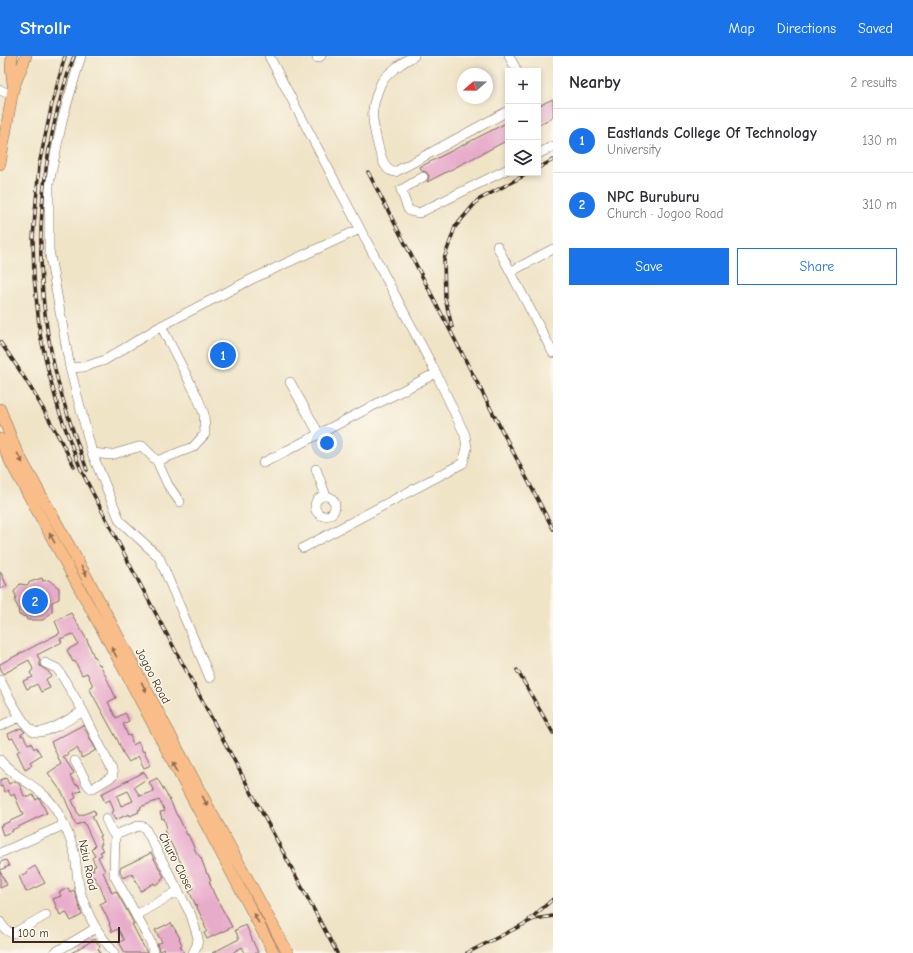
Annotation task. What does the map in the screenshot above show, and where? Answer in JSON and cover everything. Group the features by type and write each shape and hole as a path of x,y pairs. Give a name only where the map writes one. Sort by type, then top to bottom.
{"main road":[{"path":"12,56 11,67 13,92"},
{"path":"0,164 13,92 26,56"},
{"name":"Jogoo Road","path":"0,409 15,448 91,585 210,810 288,953"},
{"name":"Jogoo Road","path":"0,439 17,474 123,668 274,953"}],"street":[{"path":"81,56 63,117 49,183 49,250 70,368 92,453 120,521 159,557 210,678"},
{"path":"269,56 436,373 465,435 467,448 463,463 303,548"},
{"path":"414,56 401,63 382,82 373,109 373,123 383,161 387,168 391,171 395,172 505,113"},
{"path":"509,56 515,68"},
{"path":"0,90 13,92"},
{"path":"541,152 553,146"},
{"path":"423,177 401,190 408,209 419,213 505,170"},
{"path":"70,368 84,367 105,360 161,326 252,279 360,229"},
{"path":"497,246 512,271 553,353"},
{"path":"512,271 553,249"},
{"path":"157,461 193,447 205,434 204,414 197,396 161,326"},
{"path":"263,463 436,373"},
{"path":"290,382 318,434"},
{"path":"92,453 111,455 142,446 157,461 168,484 180,502"},
{"path":"316,469 326,496"},
{"path":"326,496 333,500 335,507 332,514 325,517 318,515 314,510 315,502 319,497 326,496"},
{"path":"325,517 331,533"},
{"path":"45,663 59,671 83,711 112,770 113,776 91,788 75,761"},
{"path":"0,680 20,717 32,731 40,732 55,727 83,711"},
{"path":"0,726 20,717"},
{"name":"Nziu Road","path":"0,760 16,775 43,794 54,806 73,847 81,893 86,909 96,928 114,953"},
{"path":"106,819 115,835 114,875 151,943 154,953"},
{"path":"0,853 64,825"},
{"name":"Churo Close","path":"115,835 138,826 144,827 150,836 188,908 197,933 198,941 193,953"},
{"path":"136,915 178,891"},
{"path":"0,922 5,930 14,933 19,932 46,915"},
{"path":"54,953 96,928"}],"building":[{"path":"553,99 553,117 541,123 541,105"},
{"path":"505,124 505,142 427,182 429,177 428,174 422,171 420,167"},
{"path":"0,571 7,586 0,589"},
{"path":"42,578 43,581 49,580 59,588 59,599 52,602 52,612 43,620 27,620 26,617 19,615 14,592 20,584 27,585 30,582"},
{"path":"71,613 87,640 94,657 95,656 99,665 100,664 116,698 108,702 116,718 125,713 129,721 123,724 128,736 130,735 133,745 138,742 151,765 144,768 138,756 129,762 123,753 89,688 93,686 87,673 82,675 75,661 73,662 67,650 78,644 73,634 60,639 62,642 37,655 40,660 40,666 49,672 51,676 46,679 50,688 41,692 37,684 27,689 23,681 33,677 30,673 33,669 29,660 3,674 0,664 60,633 55,621"},
{"path":"83,725 96,750 82,758 77,748 67,753 68,755 63,756 74,773 70,776 76,785 78,784 81,791 74,793 76,798 72,800 79,816 94,810 96,815 92,816 101,835 99,836 102,844 100,845 103,851 100,852 102,855 98,857 105,871 103,872 112,893 116,891 131,918 134,924 132,924 147,953 125,953 119,942 124,940 118,929 112,932 110,923 100,904 106,901 100,886 94,877 88,879 86,873 94,870 93,867 96,866 92,858 95,856 91,850 95,846 84,822 76,825 63,794 48,773 61,764 51,742"},
{"path":"21,728 25,732 21,734 21,736 23,735 28,744 31,743 34,749 36,747 41,755 30,762 32,765 25,769 17,752 20,750 13,738 10,739 8,734"},
{"path":"144,772 148,778 134,787 140,796 154,791 149,782 157,778 171,802 187,835 188,834 196,852 201,858 211,881 209,881 214,894 232,927 207,939 204,933 207,931 205,924 189,891 194,888 164,830 167,829 164,818 162,819 160,812 165,811 159,800 140,807 141,809 138,810 139,812 130,816 129,814 115,820 111,812 114,811 110,800 105,802 101,794","holes":["128,791 133,801 121,806 117,796"]},
{"path":"6,778 9,784 15,781 20,785 24,796 27,798 33,795 36,800 39,798 47,813 3,835 0,826 23,815 14,794 11,796 8,790 5,792 2,786 0,787 0,780"},
{"path":"151,853 164,877 161,879 162,881 155,885 154,883 141,891 132,874 123,878 120,868"},
{"path":"6,860 9,866 0,870 0,862"},
{"path":"35,866 45,883 26,892 19,876 28,873 27,871"},
{"path":"0,871 7,885 0,888"},
{"path":"68,888 70,892 74,890 82,915 71,921 66,912 60,915 53,899 61,896 59,892"},
{"path":"171,923 180,938 182,945 180,946 184,953 166,953 164,949 159,951 157,944 162,942 155,930"},
{"path":"246,925 258,953 245,953 242,947 232,953 212,953 239,939 235,930"},
{"path":"95,939 100,947 98,949 101,953 71,953"}],"railway":[{"path":"65,56 52,104 39,165 33,238 34,277 40,334 59,411 82,472 132,569 337,953"},
{"path":"74,56 62,93 46,168 42,207 42,284 46,323 56,375 87,470"},
{"path":"541,166 553,160"},
{"path":"368,172 553,529"},
{"path":"452,327 445,298 444,259 455,227 478,200 523,176"},
{"path":"0,342 40,402 74,466"},
{"path":"517,670 553,733"},
{"path":"529,920 553,899"},
{"path":"467,953 534,919 553,916"}],"place":[{"name":"Eastlands College Of Technology","path":"223,355"},
{"name":"NPC Buruburu","path":"35,601"}]}
